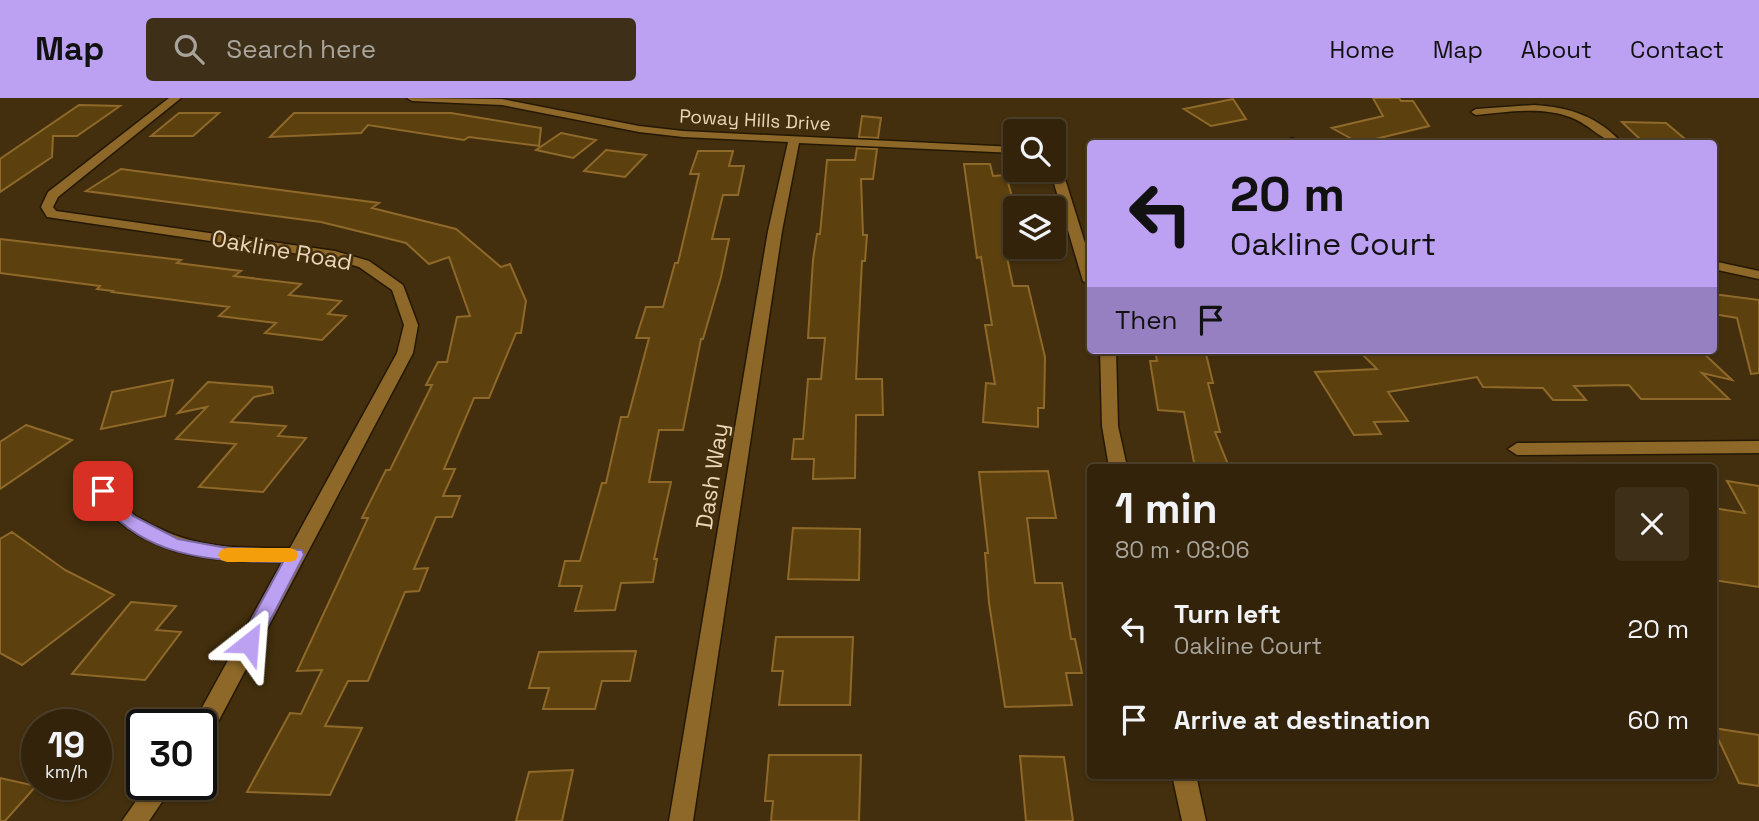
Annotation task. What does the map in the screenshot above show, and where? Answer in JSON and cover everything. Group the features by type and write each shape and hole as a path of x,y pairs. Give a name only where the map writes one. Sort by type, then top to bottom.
{"street":[{"name":"Oakline Road","path":"176,98 52,195 47,207 52,214 335,255 364,264 398,289 411,325 405,353 213,709"},
{"name":"Poway Hills Drive","path":"412,98 502,102 639,129 683,134 1003,149"},
{"path":"1476,112 1541,106 1571,110 1613,140"},
{"name":"Dash Way","path":"681,821 775,231 794,139"},
{"path":"1061,182 1085,242"},
{"path":"1717,266 1759,275"},
{"path":"1108,354 1110,426 1117,464"},
{"path":"1517,449 1759,447"},
{"path":"103,491 127,520 174,545 227,555 295,555"},
{"path":"1185,779 1194,821"},
{"path":"134,821 150,800"}],"building":[{"path":"1373,98 1413,101 1429,126 1371,140 1354,140 1332,128 1383,116"},
{"path":"1233,99 1246,119 1211,126 1184,109"},
{"path":"79,105 120,106 77,136 53,136 52,157 0,192 0,159"},
{"path":"179,113 219,113 193,136 151,136"},
{"path":"294,113 451,113 541,128 539,146 469,137 464,140 368,125 361,133 270,137"},
{"path":"862,116 881,118 878,138 859,137"},
{"path":"1622,122 1666,123 1686,140 1641,140"},
{"path":"561,133 596,140 573,158 536,150"},
{"path":"857,148 877,149 873,179 861,179 863,235 867,235 865,261 862,261 856,379 882,379 883,415 856,415 855,478 813,479 814,459 792,459 794,439 803,439 808,379 821,379 825,338 808,338 813,260 817,234 820,234 827,160 855,160"},
{"path":"606,150 646,155 625,177 584,171"},
{"path":"698,151 733,151 729,166 744,166 738,195 723,195 712,239 729,239 721,277 701,339 683,430 659,430 649,482 671,482 654,559 657,559 653,582 621,583 615,610 575,611 582,586 559,586 565,561 580,561 602,483 606,483 621,417 628,417 649,338 636,338 646,307 663,307 675,263 678,263 699,174 690,174"},
{"path":"964,164 990,164 993,176 1003,175 1003,182 1008,182 1012,196 1003,196 1003,259 1007,259 1013,286 1028,286 1045,357 1044,408 1038,408 1038,427 983,422 986,383 995,384 985,325 992,325 981,257 977,258"},
{"path":"121,169 379,203 372,208 456,229 501,267 510,264 526,301 521,333 516,333 489,398 474,398 444,469 455,469 443,496 460,496 452,517 436,517 414,569 428,568 419,591 405,592 368,681 348,681 325,726 362,728 330,795 247,792 290,713 301,714 322,670 297,671 368,518 362,518 386,470 390,470 432,385 426,385 438,362 447,362 457,317 470,316 449,257 429,264 406,243 321,222 86,191"},
{"path":"0,239 181,260 177,263 241,271 234,276 301,284 289,295 341,301 328,314 346,316 322,340 265,333 276,323 219,316 229,307 112,292 97,289 100,286 0,273"},
{"path":"1717,295 1759,300 1759,373 1751,374 1737,318 1717,315"},
{"path":"1156,354 1206,354 1213,383 1208,383 1220,432 1215,432 1228,464 1194,464 1184,412 1158,410 1150,361 1157,361"},
{"path":"1362,354 1704,354 1732,380 1702,373 1729,399 1641,399 1629,385 1574,386 1586,400 1553,400 1543,388 1483,387 1477,377 1388,392 1408,421 1374,422 1381,434 1354,435 1315,372 1377,369"},
{"path":"173,380 165,416 101,429 112,392"},
{"path":"208,382 272,387 273,393 254,397 231,422 286,426 278,436 306,438 263,492 199,487 236,444 176,439 207,407 178,413"},
{"path":"26,425 72,440 0,489 0,442"},
{"path":"1048,471 1056,518 1027,518 1035,583 1062,583 1071,639 1075,639 1082,673 1066,673 1072,705 1005,707 989,603 985,553 988,553 979,472"},
{"path":"1727,481 1759,486 1759,587 1717,581 1717,509 1745,513"},
{"path":"793,528 860,529 859,580 788,579"},
{"path":"12,532 65,570 114,595 22,665 0,653 0,539"},
{"path":"131,602 176,606 156,630 181,632 145,680 72,674"},
{"path":"776,637 853,637 850,705 779,705 783,671 772,671"},
{"path":"636,651 630,681 602,681 595,709 543,709 549,688 529,688 539,652"},
{"path":"1717,729 1759,735 1759,786 1739,783 1717,736"},
{"path":"769,755 861,755 859,821 771,821 773,801 765,801"},
{"path":"1020,756 1064,757 1073,821 1026,821"},
{"path":"573,770 562,821 516,821 529,772"},
{"path":"0,778 21,783 21,800 24,800 5,821 0,821"}],"slow traffic":[{"path":"227,555 290,555"}],"route":[{"path":"103,491 127,520 174,545 227,555 295,555 249,643"}]}
